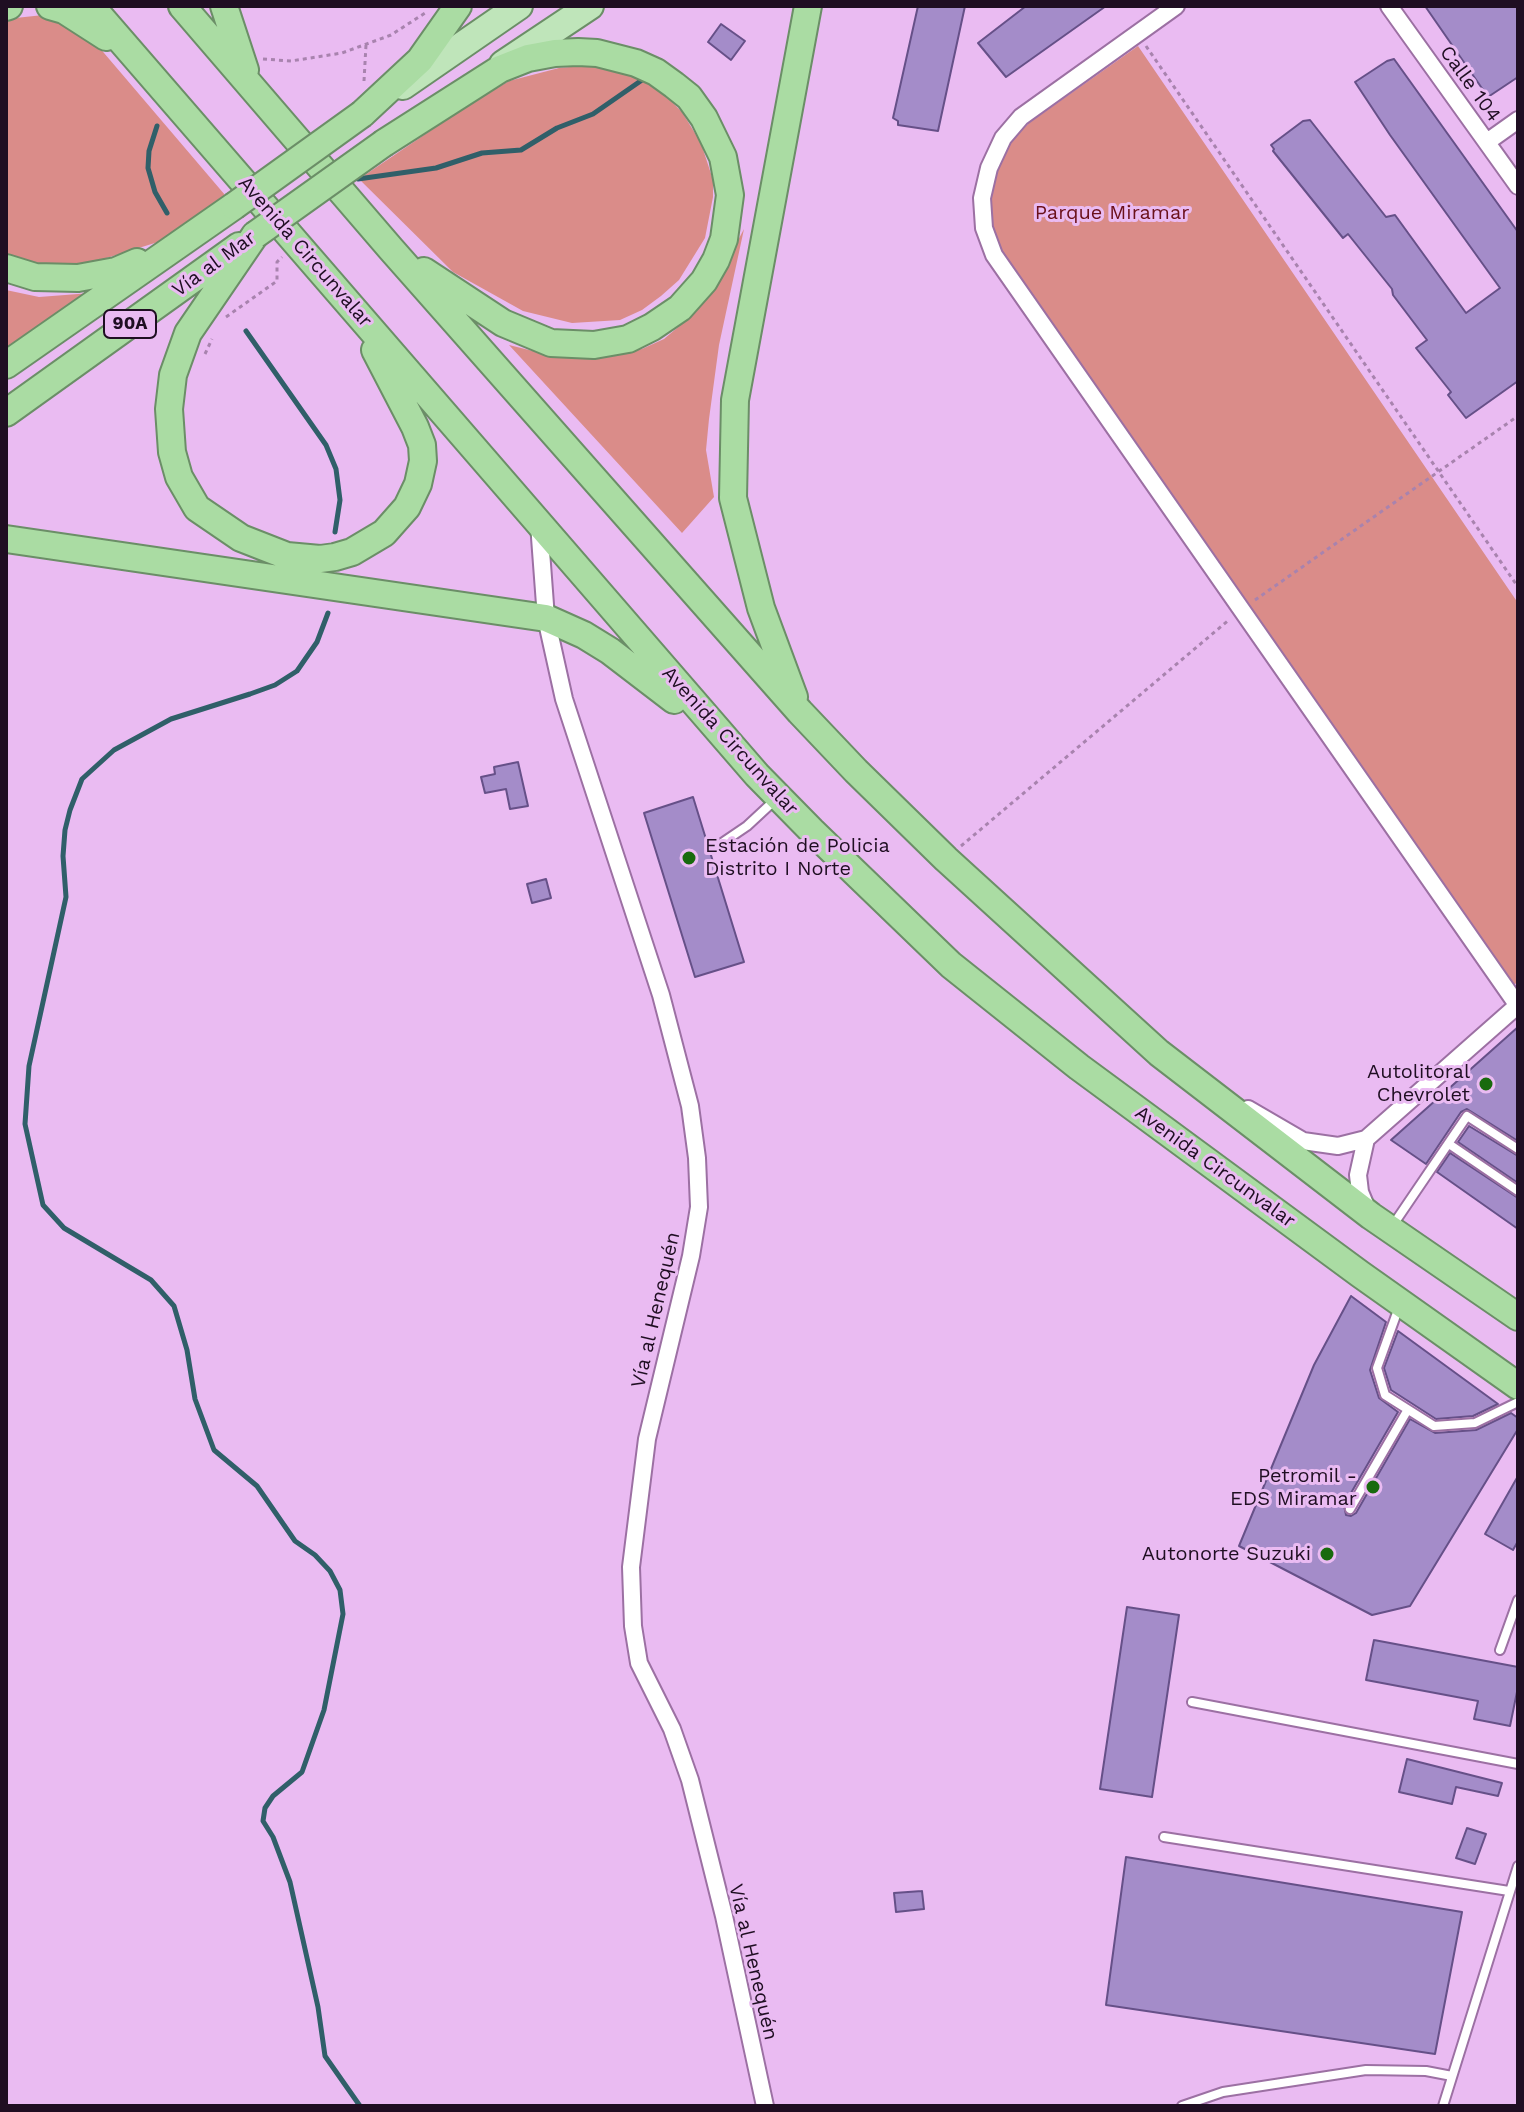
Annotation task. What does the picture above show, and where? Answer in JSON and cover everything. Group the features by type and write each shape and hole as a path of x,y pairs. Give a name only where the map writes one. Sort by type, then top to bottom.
{"highway":[{"path":"50,6 84,21 141,63"},
{"name":"Avenida Circunvalar","path":"91,6 757,775 951,965 1079,1067 1518,1386"},
{"path":"182,6 391,249 800,712 946,859 1184,1073 1380,1223 1518,1317"},
{"path":"224,6 239,58 255,91"},
{"name":"Vía al Mar","path":"6,365 362,114 420,60 458,6"},
{"path":"800,712 761,608 733,498 735,400 808,6"},
{"name":"Vía al Mar","path":"6,413 384,143 500,69 528,58 555,53 597,53 628,60 656,72 689,97 715,137 728,177 730,195 724,239 716,260 691,297 652,327 628,339 594,345 551,343 503,323 391,249"},
{"path":"6,268 49,278 78,278 116,271 155,254 234,206"},
{"path":"255,235 183,344 173,375 169,430 179,477 197,508 241,538 287,556 335,557 372,542 407,507 418,484 423,461 418,436 403,399 348,301"},
{"path":"6,539 546,618 584,635 631,664 757,775"}],"main road":[{"path":"362,114 519,6"},
{"path":"384,143 590,6"}],"street":[{"path":"1176,6 1021,117 1003,138 989,168 982,198 984,228 994,255 1518,1006 1366,1139 1338,1146 1303,1141 1184,1073"},
{"name":"Calle 104","path":"1389,6 1518,186"},
{"path":"1487,142 1518,120"},
{"name":"Vía al Henequén","path":"539,524 546,618 564,699 661,995 690,1106 699,1207 691,1256 647,1439 631,1567 633,1626 639,1663 672,1729 690,1780 724,1916 765,2106"},
{"path":"1366,1139 1358,1175 1360,1192 1380,1223"}],"lane":[{"path":"719,845 747,826 778,797"},
{"path":"1380,1223 1449,1144 1467,1116 1518,1149"},
{"path":"1449,1144 1518,1191"},
{"path":"1401,1303 1377,1368 1385,1395 1434,1426 1475,1423 1518,1402"},
{"path":"1350,1509 1407,1411"},
{"path":"1500,1650 1518,1600"},
{"path":"1192,1702 1518,1764"},
{"path":"1164,1837 1509,1891"},
{"path":"1443,2106 1518,1866"},
{"path":"1182,2106 1223,2092 1366,2070 1426,2071 1452,2076"}],"path":[{"path":"239,58 291,61 342,53 391,35 435,7"},
{"path":"1138,33 1518,587"},
{"path":"362,114 366,45"},
{"path":"220,321 277,281 277,262 297,242"},
{"path":"203,359 214,334"},
{"path":"946,859 1240,610 1518,416"}],"green space":[{"path":"53,14 81,26 225,195 158,242 84,265 42,269 6,261 6,19"},
{"name":"Parque Miramar","path":"1138,46 1518,603 1518,982 1512,986 1000,254 991,229 990,200 996,170 1011,142 1029,123"},
{"path":"559,68 606,68 642,80 665,95 682,112 701,143 713,180 713,197 705,238 679,280 642,310 620,320 572,323 523,311 453,272 359,179 509,81"},
{"path":"744,229 719,345 709,419 706,450 714,497 682,533 509,345 545,354 588,358 642,349 664,339 696,312 710,293"},
{"path":"6,290 39,297 91,293 6,359"}],"building":[{"path":"918,6 965,6 938,131 898,125 893,118"},
{"path":"1026,6 1106,6 1006,77 978,43"},
{"path":"1425,6 1518,6 1518,77 1488,97"},
{"path":"721,24 745,41 731,60 708,42"},
{"path":"1394,59 1518,232 1518,381 1466,418 1448,395 1451,392 1416,348 1427,340 1393,295 1392,289 1348,234 1343,238 1271,145 1303,121 1310,120 1386,217 1395,215 1466,313 1500,288 1355,82"},
{"path":"518,762 528,806 510,809 506,789 485,793 481,777 495,774 494,767"},
{"path":"693,797 744,962 695,977 644,813"},
{"path":"546,879 551,898 532,903 527,884"},
{"path":"1518,1027 1518,1141 1467,1109 1461,1112 1426,1164 1391,1140"},
{"path":"1469,1126 1518,1156 1518,1183 1458,1142"},
{"path":"1450,1153 1518,1198 1518,1229 1437,1172"},
{"name":"Petromil - EDS Miramar","path":"1351,1296 1386,1322 1370,1370 1379,1398 1398,1412 1344,1505 1346,1515 1356,1513 1410,1419 1435,1433 1476,1430 1511,1413 1518,1418 1518,1429 1410,1606 1372,1615 1239,1546 1314,1365"},
{"path":"1398,1331 1498,1404 1473,1416 1436,1419 1391,1390 1384,1368"},
{"path":"1518,1476 1518,1541 1513,1550 1485,1534"},
{"path":"1127,1607 1179,1615 1152,1797 1100,1789"},
{"path":"1374,1640 1518,1667 1518,1687 1510,1726 1474,1719 1478,1701 1366,1680"},
{"path":"1407,1759 1502,1783 1498,1796 1456,1787 1452,1804 1399,1792"},
{"path":"1467,1828 1486,1834 1475,1864 1456,1858"},
{"path":"1126,1857 1462,1912 1435,2054 1106,2005"},
{"path":"922,1891 924,1909 896,1912 894,1893"}],"waterway":[{"path":"358,179 436,168 482,153 521,150 557,128 593,114 642,80"},
{"path":"157,126 149,151 148,168 155,192 167,213"},
{"path":"246,331 326,445 336,469 340,500 335,532"},
{"path":"328,613 317,642 297,671 275,685 171,719 114,750 82,779 65,830 66,897 29,1066 25,1124 43,1205 64,1228 151,1280 174,1306 187,1350 195,1399 214,1450 257,1486 295,1541 330,1571 340,1590 343,1614 324,1710 302,1772 273,1796 265,1808 263,1821 273,1837 290,1882 318,2007 325,2056 360,2106"}],"place":[{"name":"Estación de Policia Distrito I Norte","path":"689,858"},
{"name":"Autolitoral Chevrolet","path":"1486,1084"},
{"name":"Petromil - EDS Miramar","path":"1373,1487"},
{"name":"Autonorte Suzuki","path":"1327,1554"}]}
